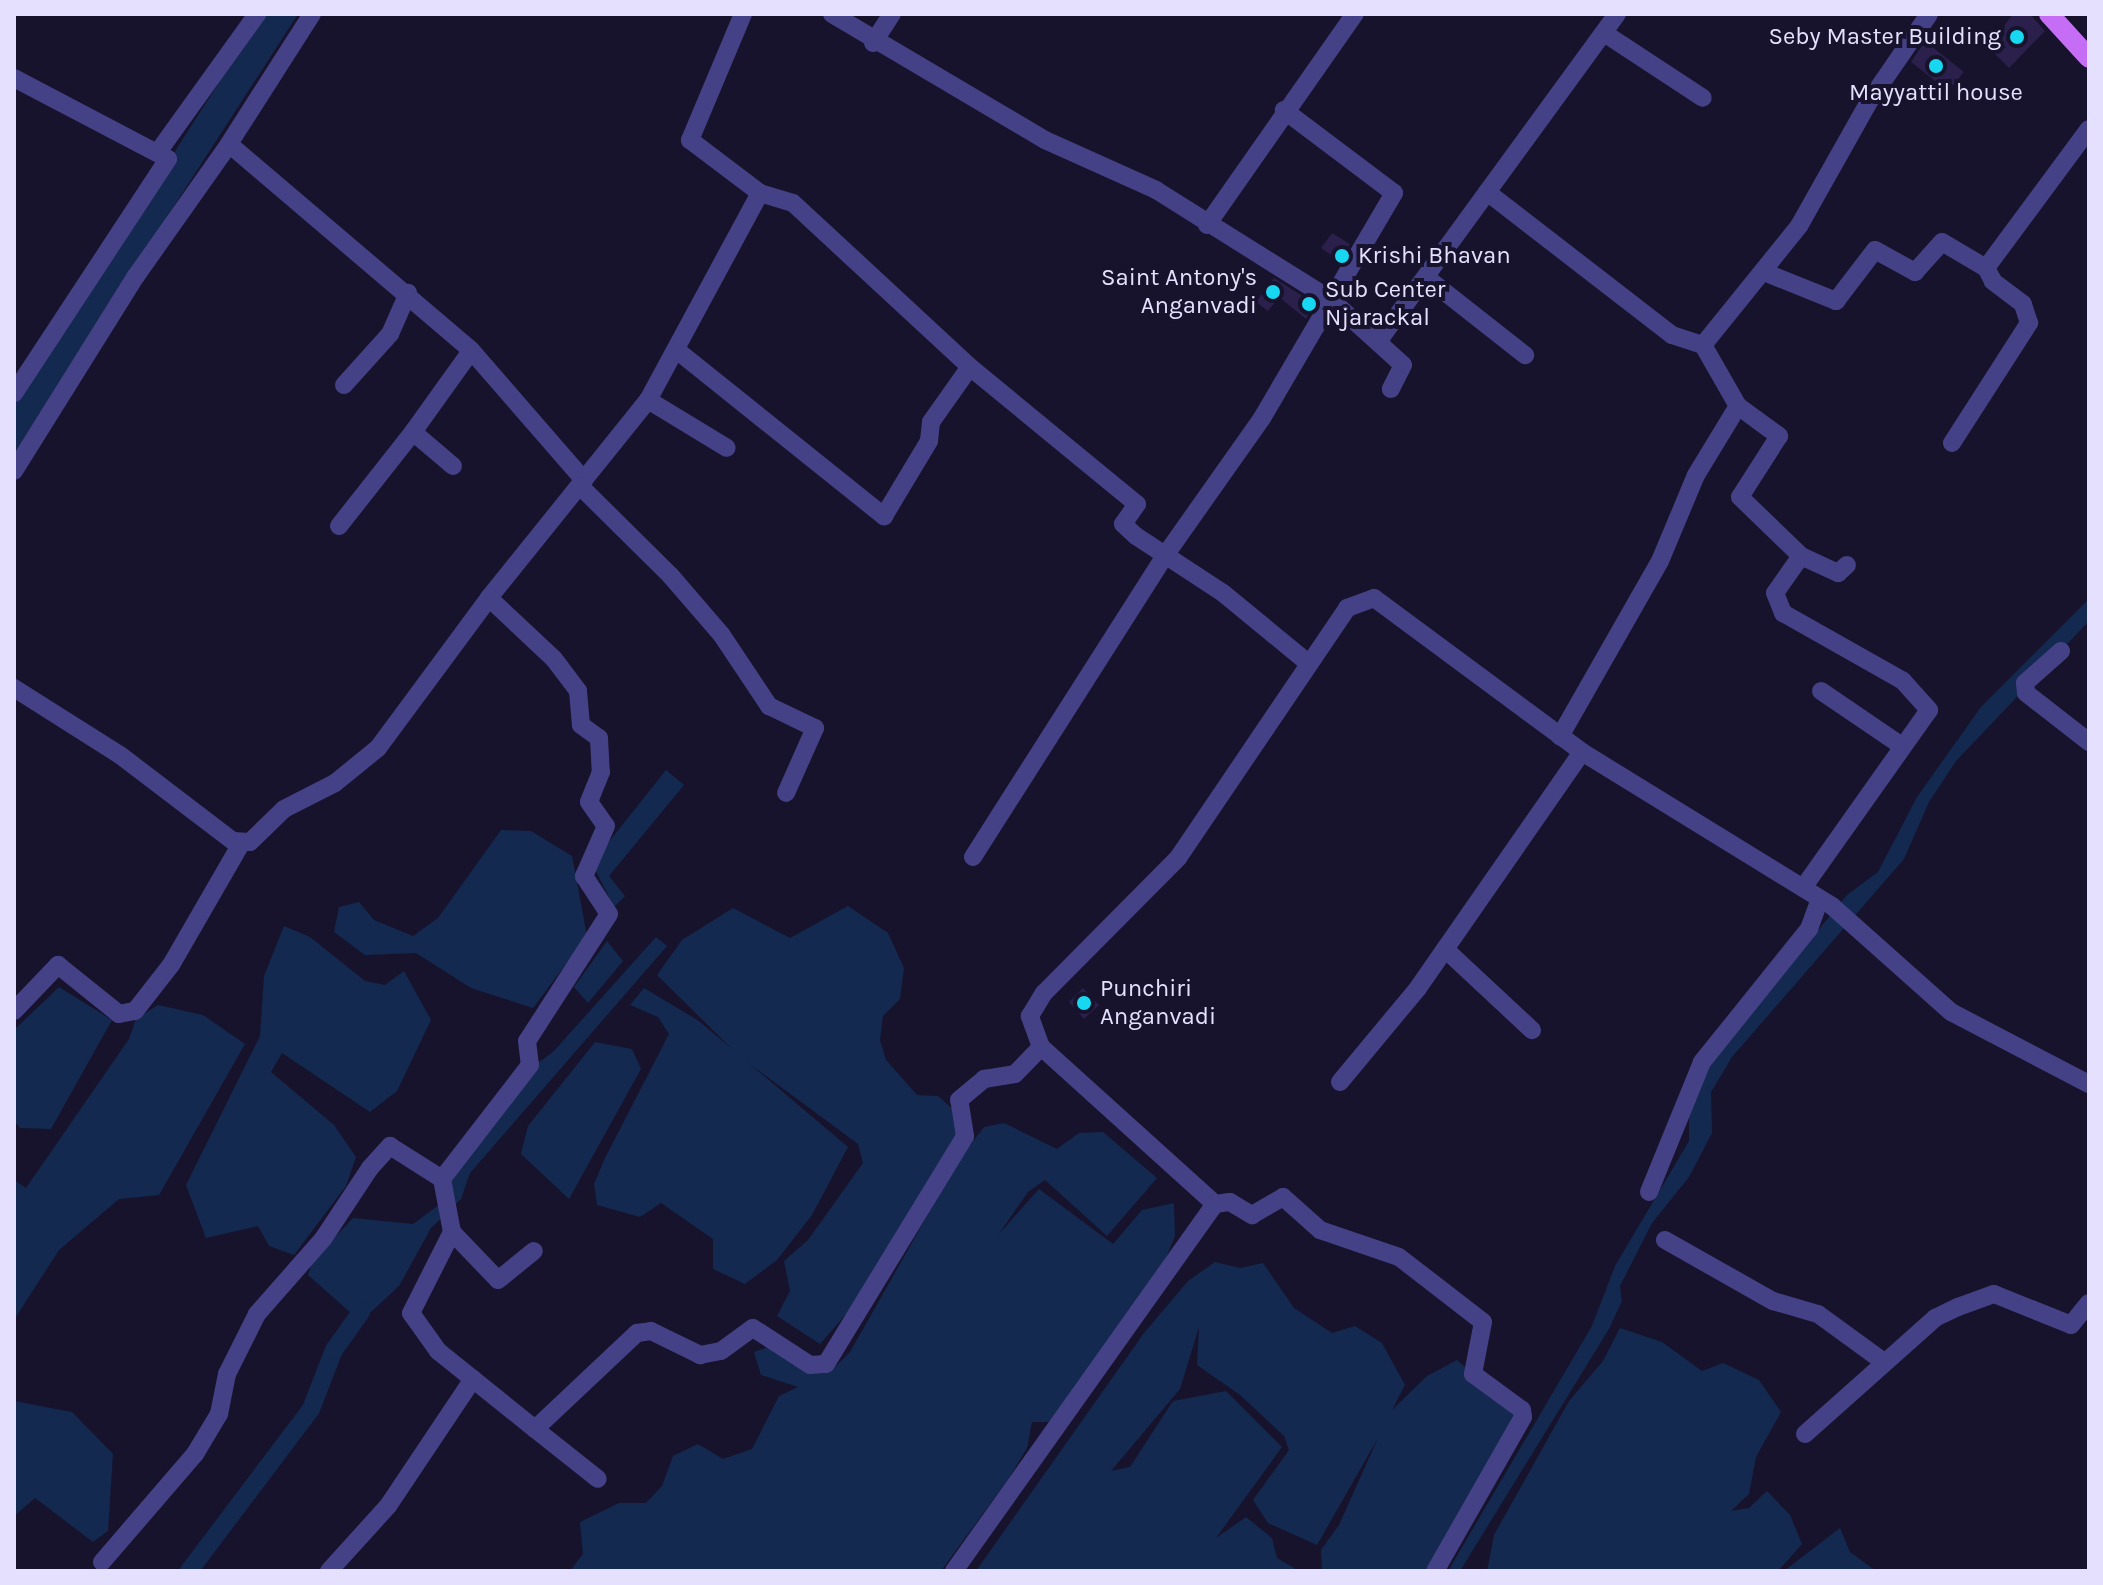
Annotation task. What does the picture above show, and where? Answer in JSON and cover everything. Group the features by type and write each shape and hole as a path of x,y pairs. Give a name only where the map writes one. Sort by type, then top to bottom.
{"main road":[{"path":"2049,14 2089,58"}],"street":[{"path":"158,152 257,14"},
{"path":"14,471 136,276 229,144 312,14"},
{"path":"743,14 690,140 760,193 793,203 970,367 1137,504 1123,524 1164,557 1223,593 1307,662"},
{"path":"832,14 873,43 1045,140 1156,190 1207,225 1330,299 1380,339 1403,365 1391,389"},
{"path":"873,43 892,14"},
{"path":"1207,225 1284,110 1355,14"},
{"path":"1380,339 1617,14"},
{"path":"1703,345 1806,216 1870,100 1929,14"},
{"path":"1604,33 1703,98"},
{"path":"14,78 168,159 14,393"},
{"path":"973,857 1164,557 1262,418 1394,193 1284,110"},
{"path":"1986,268 2089,129"},
{"path":"229,144 408,293 471,351 582,483 711,622 769,706 815,728 786,793"},
{"path":"1487,192 1672,335 1703,345 1738,406 1779,436 1740,497 1801,556 1838,573 1847,565"},
{"path":"14,688 242,842 250,842 284,809 335,783 378,748 489,598 648,400 679,352 760,193"},
{"path":"1764,272 1836,301 1875,250 1915,272 1942,242 1986,268 1993,281 2023,304 2029,323 1952,443"},
{"path":"1427,278 1525,355"},
{"path":"344,385 390,334 408,293"},
{"path":"339,526 413,432 471,351"},
{"path":"679,352 884,516 929,441 931,422 970,367"},
{"path":"648,400 727,448"},
{"path":"1560,736 1660,561 1696,475 1738,406"},
{"path":"413,432 453,466"},
{"path":"1801,556 1775,593 1783,613 1912,691 1929,710 1803,888"},
{"path":"444,1196 530,1065 527,1041 609,914 584,876 606,826 589,802 601,772 599,738 581,725 578,691 554,659 489,598"},
{"path":"1215,1204 1041,1047 1030,1016 1044,993 1178,858 1307,662 1347,608 1374,598 1582,752 1826,902 1951,1012 2089,1084"},
{"path":"2061,651 2025,683 2026,693 2088,739"},
{"path":"1821,691 1902,746"},
{"path":"1340,1082 1445,949 1582,752"},
{"path":"14,1011 58,965 119,1014 135,1011 171,965 242,842"},
{"path":"1649,1192 1702,1062 1809,929 1826,902"},
{"path":"1445,949 1532,1030"},
{"path":"535,1429 637,1333 651,1331 700,1355 721,1351 753,1328 810,1365 826,1364 965,1136 959,1100 984,1079 1015,1074 1041,1047"},
{"path":"102,1562 195,1454 219,1414 227,1374 257,1314 323,1239 370,1168 390,1146 444,1196 452,1232 498,1280 534,1251"},
{"path":"954,1571 1215,1204 1230,1202 1252,1215 1283,1197 1320,1230 1399,1257 1483,1322 1473,1374 1522,1410 1523,1417 1435,1571"},
{"path":"452,1232 411,1313 438,1351 598,1479"},
{"path":"1665,1240 1773,1301 1818,1314 1884,1362"},
{"path":"1805,1434 1935,1318 1994,1294 2071,1325 2089,1303"},
{"path":"329,1571 388,1506 473,1379"}],"water":[{"path":"263,14 298,14 14,454 14,402"},
{"path":"2089,599 2089,621 1956,761 1929,802 1904,859 1732,1057 1711,1092 1712,1133 1689,1177 1652,1223 1620,1286 1622,1301 1609,1329 1460,1571 1448,1571 1592,1326 1615,1266 1689,1141 1689,1088 1847,895 1878,872 1917,797 1981,707"},
{"path":"666,770 684,785 609,876 625,896 614,907 592,863"},
{"path":"501,830 531,831 572,856 587,936 533,1008 471,988 416,953 365,955 334,932 339,907 359,902 374,920 413,936 438,918"},
{"path":"848,906 888,933 904,968 900,999 883,1016 880,1040 886,1060 917,1095 938,1096 955,1111 957,1139 854,1305 820,1344 777,1316 790,1291 784,1261 808,1240 863,1163 858,1144 739,1056 657,975 682,940 733,908 790,938"},
{"path":"284,926 310,937 365,981 385,985 404,971 431,1020 397,1091 370,1112 282,1053 271,1072 334,1125 356,1157 346,1186 294,1255 269,1246 258,1226 206,1238 186,1185 260,1036 264,976"},
{"path":"656,937 667,946 470,1173 461,1199 431,1228 399,1286 371,1312 351,1313 308,1275 313,1260 353,1218 413,1224 447,1199 446,1187 526,1072 554,1051"},
{"path":"607,941 623,961 588,1003 574,987"},
{"path":"59,987 112,1020 51,1129 20,1128 14,1121 14,1030"},
{"path":"644,988 699,1021 848,1147 812,1215 777,1260 745,1284 713,1269 713,1239 661,1203 640,1217 597,1205 594,1184 669,1034 658,1017 630,1005"},
{"path":"158,1005 203,1015 245,1044 159,1195 119,1199 59,1250 14,1320 14,1180 26,1188 129,1039 136,1019"},
{"path":"595,1042 632,1049 641,1069 569,1199 521,1154 528,1126"},
{"path":"1004,1123 1057,1149 1079,1133 1103,1132 1157,1178 1107,1236 1045,1180 1028,1192 998,1235 1039,1189 1113,1244 1142,1210 1174,1203 1175,1236 1166,1258 1051,1422 1032,1422 1027,1448 1009,1478 941,1571 570,1571 583,1554 580,1522 619,1503 646,1503 662,1486 673,1456 698,1444 723,1459 752,1449 779,1396 798,1387 761,1375 754,1352 777,1344 831,1371 850,1352 960,1158 984,1127"},
{"path":"1215,1262 1240,1268 1263,1263 1294,1308 1332,1333 1355,1326 1382,1343 1405,1385 1392,1410 1427,1376 1457,1360 1521,1415 1437,1571 1322,1571 1321,1550 1339,1525 1378,1438 1317,1545 1268,1523 1253,1500 1289,1450 1284,1436 1240,1395 1197,1365 1199,1327 1180,1389 1111,1471 1130,1467 1173,1401 1226,1391 1282,1447 1216,1538 1246,1517 1272,1538 1277,1558 1299,1571 976,1571 1144,1333 1188,1281"},
{"path":"1620,1328 1662,1342 1702,1371 1723,1363 1759,1380 1781,1412 1756,1457 1749,1494 1731,1511 1749,1508 1767,1491 1790,1515 1802,1544 1778,1571 1487,1571 1494,1535 1569,1401 1603,1361"},
{"path":"14,1401 72,1412 113,1454 108,1531 93,1542 35,1498 14,1516"},
{"path":"1840,1528 1850,1552 1876,1571 1784,1571"}],"building":[{"name":"Seby Master Building","path":"2013,14 2030,14 2045,31 2009,68 1988,47"},
{"name":"Mayyattil house","path":"1925,41 1964,72 1948,91 1911,62"},
{"name":"Krishi Bhavan","path":"1332,233 1350,244 1340,261 1321,248"},
{"path":"1274,278 1315,304 1306,319 1279,297 1268,311 1256,302"},
{"name":"Punchiri Anganvadi","path":"1083,988 1099,1005 1084,1019 1069,1002"}],"waterway":[{"path":"189,1571 311,1409 334,1350 361,1312"}],"place":[{"name":"Seby Master Building","path":"2017,37"},
{"name":"Mayyattil house","path":"1936,66"},
{"name":"Krishi Bhavan","path":"1342,256"},
{"name":"Saint Antony's Anganvadi","path":"1273,292"},
{"name":"Sub Center Njarackal","path":"1309,304"},
{"name":"Punchiri Anganvadi","path":"1084,1003"}]}
